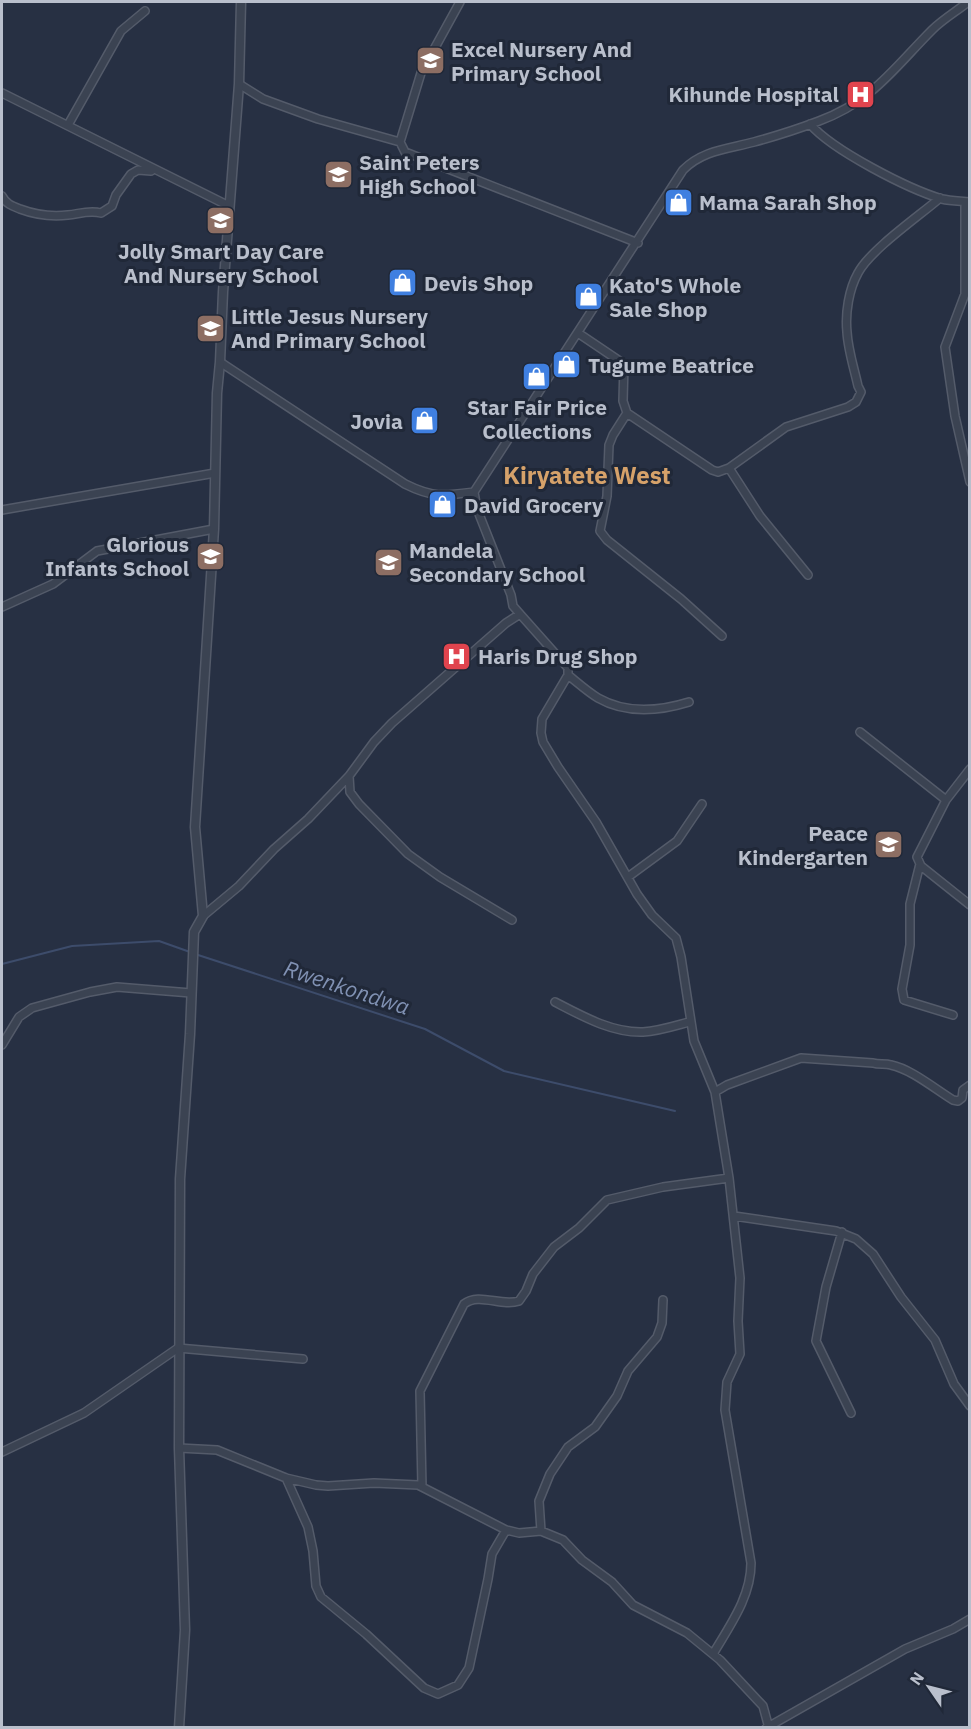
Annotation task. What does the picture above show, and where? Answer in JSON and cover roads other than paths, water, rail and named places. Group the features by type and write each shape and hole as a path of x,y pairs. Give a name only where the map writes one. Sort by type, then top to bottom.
{"street":[{"path":"202,916 195,827 214,529 217,393 239,84 241,2"},
{"path":"459,2 422,73 400,142 405,152 638,243"},
{"path":"713,1654 744,1599 751,1576 751,1563 724,1410 727,1382 740,1354 738,1321 740,1278 729,1178 715,1092 694,1041 689,1022 681,957 676,938 645,905 596,822 543,742 542,719 568,675 568,668 513,606 511,595 477,509 474,492 683,171 699,156 810,124 843,111 889,77 934,28 968,3"},
{"path":"68,124 122,31 145,11"},
{"path":"239,84 262,99 307,115 400,142"},
{"path":"2,93 229,206"},
{"path":"810,124 831,144 888,176 940,198 967,202 965,294 945,347 955,416 969,482"},
{"path":"2,196 12,206 37,214 56,216 92,211 101,213 112,206 116,195 134,171 156,171"},
{"path":"578,333 624,364 622,401 627,413 712,470 718,472 729,468 786,427 848,407 860,398 861,392 847,333 853,284 858,272 870,257 940,198"},
{"path":"220,362 405,484 434,496 474,492"},
{"path":"627,413 609,445 607,496 600,531 607,540 681,599 722,636"},
{"path":"729,468 760,516 808,575"},
{"path":"2,510 215,473"},
{"path":"2,607 52,584 97,551 214,529"},
{"path":"179,1728 185,1630 178,1448 180,1179 194,932 202,916 239,886 349,776 374,742 392,723 506,623 520,614"},
{"path":"568,675 598,698 621,706 652,710 689,702"},
{"path":"860,732 946,800"},
{"path":"969,769 946,800 918,851 917,857 920,864 969,905"},
{"path":"349,776 350,792 359,804 408,854 440,877 512,920"},
{"path":"628,878 677,841 702,804"},
{"path":"920,864 910,904 910,945 902,989 904,1000 953,1015"},
{"path":"2,1045 24,1012 90,992 117,987 191,993"},
{"path":"555,1002 594,1021 633,1032 657,1030 689,1022"},
{"path":"715,1092 727,1085 801,1058 890,1064 958,1101 962,1098 963,1090 969,1085"},
{"path":"422,1486 420,1391 464,1304 475,1299 507,1303 519,1301 533,1275 554,1247 579,1228 607,1200 678,1184 729,1178"},
{"path":"734,1216 842,1232 856,1239 873,1254 901,1297 935,1340 954,1384 969,1406"},
{"path":"842,1232 826,1287 816,1341 851,1413"},
{"path":"541,1531 539,1501 550,1474 568,1447 595,1427 616,1396 628,1371 657,1337 662,1323 663,1300"},
{"path":"2,1452 84,1413 178,1348 303,1359"},
{"path":"178,1448 218,1450 286,1478 328,1486 374,1483 422,1486 506,1530 519,1533 541,1531 553,1534 569,1545 582,1560 612,1582 633,1605 687,1634 713,1654 763,1706 768,1727 905,1649 953,1629 969,1619"},
{"path":"286,1478 308,1527 316,1586 321,1597 366,1634 424,1688 438,1694 458,1685 469,1668 492,1554 506,1530"}],"waterway":[{"name":"Rwenkondwa","path":"2,964 72,946 159,941 190,952"},
{"name":"Rwenkondwa","path":"195,954 425,1029 504,1071 675,1111"}],"place":[{"name":"Excel Nursery And Primary School","path":"430,61"},
{"name":"Kihunde Hospital","path":"860,94"},
{"name":"Saint Peters High School","path":"338,174"},
{"name":"Mama Sarah Shop","path":"678,202"},
{"name":"Jolly Smart Day Care And Nursery School","path":"221,220"},
{"name":"Devis Shop","path":"403,283"},
{"name":"Kato'S Whole Sale Shop","path":"588,297"},
{"name":"Little Jesus Nursery And Primary School","path":"210,328"},
{"name":"Tugume Beatrice","path":"567,365"},
{"name":"Star Fair Price Collections","path":"537,376"},
{"name":"Jovia","path":"424,421"},
{"name":"David Grocery","path":"443,505"},
{"name":"Glorious Infants School","path":"210,556"},
{"name":"Mandela Secondary School","path":"388,562"},
{"name":"Haris Drug Shop","path":"457,656"},
{"name":"Peace Kindergarten","path":"889,845"}],"district":[{"name":"Kiryatete West","path":"587,475"}]}
